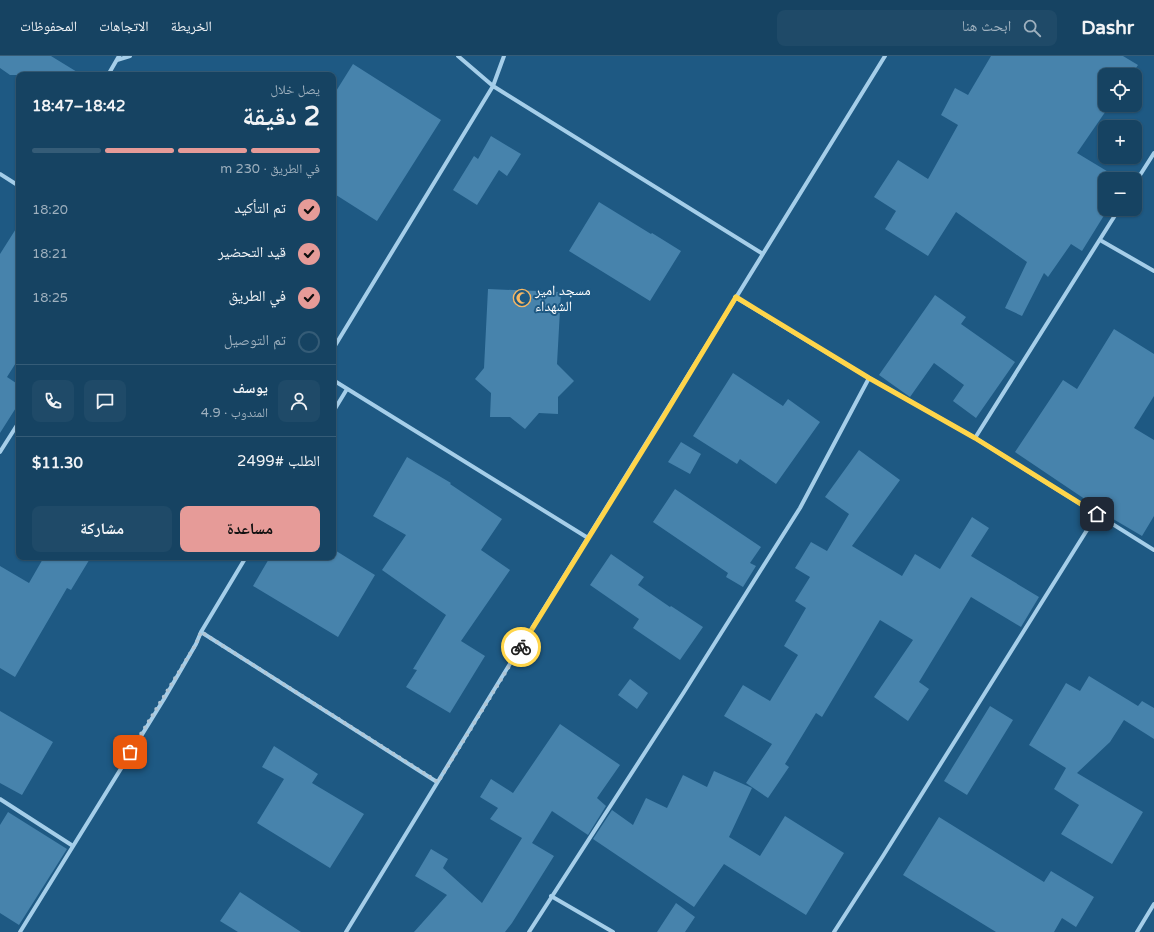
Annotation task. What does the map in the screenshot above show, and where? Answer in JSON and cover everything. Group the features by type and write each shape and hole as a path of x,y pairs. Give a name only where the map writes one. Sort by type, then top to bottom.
{"street":[{"path":"110,72 119,56"},
{"path":"117,60 130,56"},
{"path":"458,56 493,86 763,254"},
{"path":"336,344 493,86 504,56"},
{"path":"346,932 885,56"},
{"path":"1142,172 1154,153"},
{"path":"0,174 16,184"},
{"path":"975,438 1115,216"},
{"path":"1100,240 1154,271"},
{"path":"736,297 869,378 975,438 1154,550"},
{"path":"529,932 688,686 800,508 869,378"},
{"path":"336,382 588,538"},
{"path":"336,407 347,389"},
{"path":"0,452 16,427"},
{"path":"834,932 1097,514"},
{"path":"20,932 168,692 196,644 201,632 244,560"},
{"path":"201,632 438,782"},
{"path":"0,799 73,846"},
{"path":"551,896 613,932"},
{"path":"1137,932 1154,904"}],"building":[{"path":"0,56 51,56 77,72 16,72 16,75 10,75 0,68"},
{"path":"991,56 1123,56 1138,65 1136,68 1098,68 1098,112 1105,112 1100,120 1098,120 1098,122 1077,153 1108,172 1098,172 1098,216 1104,216 1082,251 1071,244 1048,277 1044,273 1022,316 1005,308 1027,262 956,212 928,256 885,229 896,211 874,197 898,160 928,179 958,125 941,115 955,88 968,95"},
{"path":"353,64 441,120 377,221 336,195 336,91"},
{"path":"491,136 521,154 507,176 499,170 477,205 453,190 474,156 478,159"},
{"path":"599,202 681,251 650,301 569,251"},
{"path":"16,229 16,363 7,377 16,383 16,408 0,433 0,254"},
{"name":"مسجد امير الشهداء","path":"488,289 561,292 557,364 574,381 558,397 558,414 539,413 525,429 510,417 490,417 491,393 475,379 484,368"},
{"path":"935,295 966,317 961,324 1015,362 976,418 953,401 964,385 934,363 910,397 879,375"},
{"path":"1114,329 1154,354 1154,396 1134,428 1154,440 1154,516 1142,536 1103,513 1104,512 1015,452 1063,380 1077,389"},
{"path":"733,373 783,406 788,399 820,422 776,484 740,459 737,464 693,436"},
{"path":"681,442 701,454 690,474 668,462"},
{"path":"859,450 900,480 852,546 902,576 915,554 940,569 972,517 989,528 971,556 1039,597 1021,627 971,597 919,682 929,689 908,721 874,697 913,640 880,620 822,717 816,713 785,764 789,767 768,798 746,783 772,744 724,716 743,685 770,701 798,655 784,646 806,608 795,601 810,577 795,568 811,542 827,551 849,514 825,497"},
{"path":"407,457 451,483 450,484 502,519 481,550 510,570 461,641 485,656 450,713 406,687 417,670 413,669 446,615 382,570 406,535 373,516"},
{"path":"675,489 761,547 750,563 756,566 743,587 726,577 728,573 653,522"},
{"path":"336,551 375,575 338,637 253,586 268,560 336,560"},
{"path":"611,554 644,577 638,585 703,627 680,660 633,628 639,619 590,585"},
{"path":"42,560 89,560 71,590 67,588 15,677 0,668 0,566 29,583"},
{"path":"1089,676 1138,706 1142,701 1154,708 1154,739 1124,720 1110,742 1077,773 1143,812 1112,864 1061,834 1079,805 1054,789 1066,768 1029,745 1066,683 1080,691"},
{"path":"630,679 648,693 637,709 618,695"},
{"path":"990,706 1013,720 967,795 944,781"},
{"path":"0,711 53,742 22,795 0,783"},
{"path":"560,724 620,765 597,798 606,806 588,835 552,811 532,843 554,856 505,932 414,932 447,895 415,876 431,849 448,859 443,868 482,903 522,838 490,819 498,808 480,797 491,779 513,793"},
{"path":"274,746 318,774 312,783 364,814 330,868 257,823 284,779 262,767"},
{"path":"714,771 752,788 729,837 760,856 785,816 844,853 806,915 724,864 694,907 593,839 612,810 633,825 646,798 667,808 683,775 707,787"},
{"path":"8,812 67,849 19,925 0,913 0,825"},
{"path":"939,817 1044,882 1051,871 1094,897 1076,927 1062,918 1054,932 996,932 903,875"},
{"path":"240,892 301,932 238,932 220,921"},
{"path":"676,903 695,917 685,932 657,932"}],"way so far":[{"path":"130,752 164,699 196,644 201,632 438,782 521,647"}],"place":[{"name":"مسجد امير الشهداء","path":"522,298"}],"route":[{"path":"521,647 736,297 869,378 975,438 1097,514"}]}
